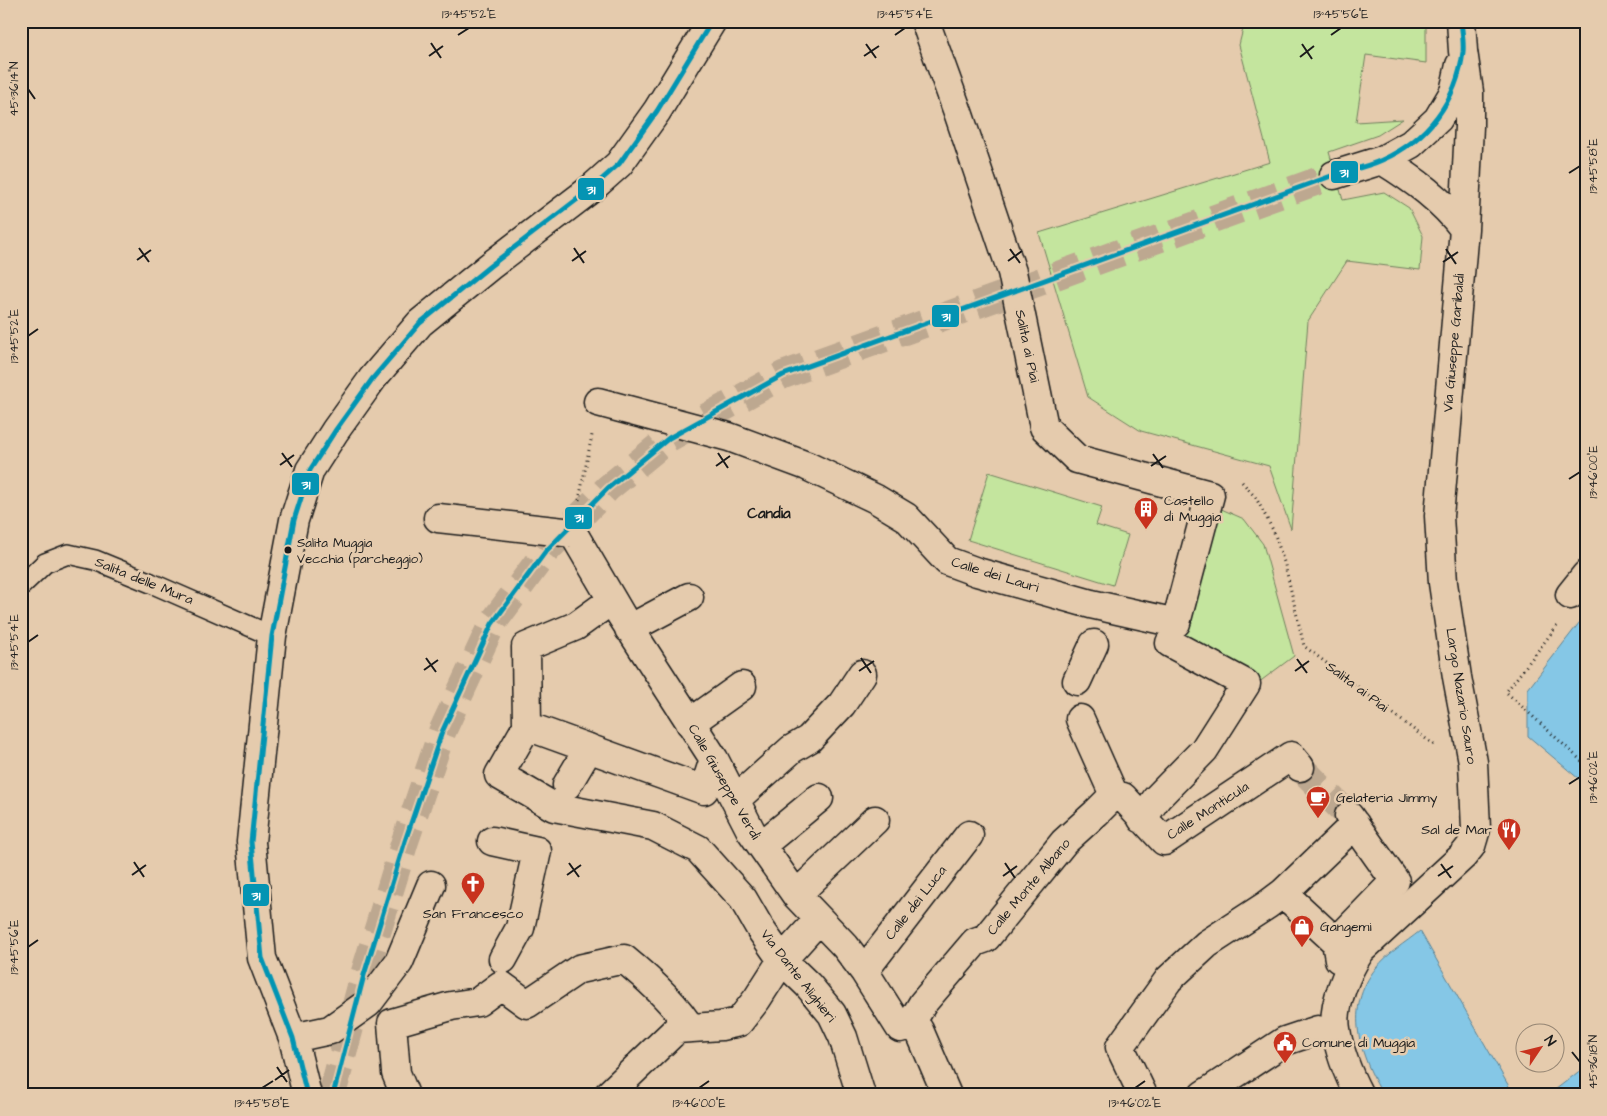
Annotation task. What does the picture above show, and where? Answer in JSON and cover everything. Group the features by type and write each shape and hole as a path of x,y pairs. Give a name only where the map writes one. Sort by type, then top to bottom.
{"street":[{"path":"307,1095 293,1038 262,958 251,842 272,636 294,520 310,470 334,431 373,378 420,323 490,266 592,188 619,164 657,111 712,21"},
{"name":"Salita ai Piai","path":"924,21 959,115 1012,272 1044,427 1077,459 1210,495"},
{"name":"Via Giuseppe Garibaldi","path":"1439,516 1464,229 1469,126 1468,92 1461,21"},
{"path":"1334,175 1382,160 1411,144 1438,119 1454,92 1463,51"},
{"path":"1382,160 1429,192 1451,211 1464,229"},
{"name":"Calle dei Lauri","path":"598,402 729,437 807,466 876,499 906,518 947,561 977,572 1091,604 1102,624 1176,623 1210,495"},
{"name":"Largo Nazario Sauro","path":"1359,1095 1344,1060 1336,1028 1337,1006 1351,964 1361,950 1463,856 1471,846 1476,829 1472,762 1443,583 1439,516"},
{"path":"438,518 573,533"},
{"name":"Calle Giuseppe Verdi","path":"573,533 629,628 714,759 751,831 796,895 845,946 864,971 900,1028 910,1025 919,1030 947,1095"},
{"path":"629,628 689,596"},
{"path":"612,600 576,626 526,647 527,726 704,790 714,759"},
{"path":"1078,681 1102,624"},
{"path":"1142,819 1153,803 1204,750 1246,684 1170,643"},
{"path":"735,800 792,748 808,739 842,704 862,674"},
{"path":"690,723 742,686"},
{"name":"Calle Monticula","path":"1080,719 1114,795 1122,797 1164,841 1291,756 1300,767"},
{"name":"Via Dante Alighieri","path":"527,726 499,776 554,807 653,826 698,849 743,899 761,930 782,960 808,985 832,1014 843,1037 861,1095"},
{"path":"567,785 589,748"},
{"name":"Calle Monte Albano","path":"910,1025 923,1003 975,942 986,938 1064,842 1114,795"},
{"path":"762,846 818,798"},
{"path":"796,895 875,820"},
{"path":"1143,1095 1120,1047 1169,979 1207,944 1275,899 1352,820 1395,881 1338,954 1275,899"},
{"name":"Calle dei Luca","path":"864,971 969,835"},
{"path":"404,1095 396,1073 392,1023 451,1006 478,1002 502,968 520,928 537,852 492,842"},
{"path":"293,1038 330,1030 368,1003 399,962 431,884"},
{"path":"608,1095 677,1029 721,1026 739,1022 757,999 782,960 819,919"},
{"path":"502,968 527,1004 579,969 624,959 684,1018 690,1028"},
{"path":"1203,1095 1285,1041 1318,1030"}],"lane":[{"name":"Salita delle Mura","path":"21,586 45,563 68,554 95,560 143,579 272,636"}],"path":[{"path":"573,533 598,402"},
{"name":"Salita ai Piai","path":"1234,478 1242,482 1256,498 1274,532 1285,565 1304,646 1438,749"},
{"path":"1557,626 1506,692 1586,765"}],"green space":[{"path":"1245,21 1426,21 1426,63 1366,55 1356,122 1403,119 1378,135 1329,152 1343,200 1384,192 1409,208 1423,236 1420,270 1347,261 1308,321 1291,529 1269,466 1141,431 1088,397 1039,233 1270,162 1239,45"},
{"path":"989,472 1102,507 1096,525 1128,535 1113,585 968,540"},
{"path":"1219,508 1244,519 1263,544 1294,656 1258,683 1184,638"}],"water":[{"path":"1586,614 1586,785 1528,736 1528,689"},
{"path":"1420,931 1511,1090 1555,1090 1582,1069 1586,1055 1586,1095 1383,1095 1368,1064 1358,1032 1360,1000 1366,984 1376,968 1391,953"}],"tunnel":[{"path":"333,1095 364,975 405,841 442,732 492,624 546,551 608,488 669,438 783,375 1334,175"},
{"path":"1300,767 1349,816"}],"transit line":[{"name":"31","path":"307,1095 293,1038 262,958 251,842 272,636 294,520 310,470 373,378 420,323 490,266 592,188 619,164 657,111 712,21"},
{"name":"31","path":"333,1095 364,975 405,841 442,732 492,624 546,551 608,488 669,438 783,375 1334,175 1370,165 1398,152 1426,130 1447,102 1460,70 1463,52 1461,21"}],"place":[{"name":"Castello di Muggia","path":"1146,530"},
{"name":"Salita Muggia Vecchia (parcheggio)","path":"288,550"},
{"name":"Gelateria Jimmy","path":"1318,819"},
{"name":"Sal de Mar","path":"1509,851"},
{"name":"San Francesco","path":"473,905"},
{"name":"Gangemi","path":"1302,948"},
{"name":"Comune di Muggia","path":"1285,1064"}],"district":[{"name":"Candia","path":"769,513"}]}
